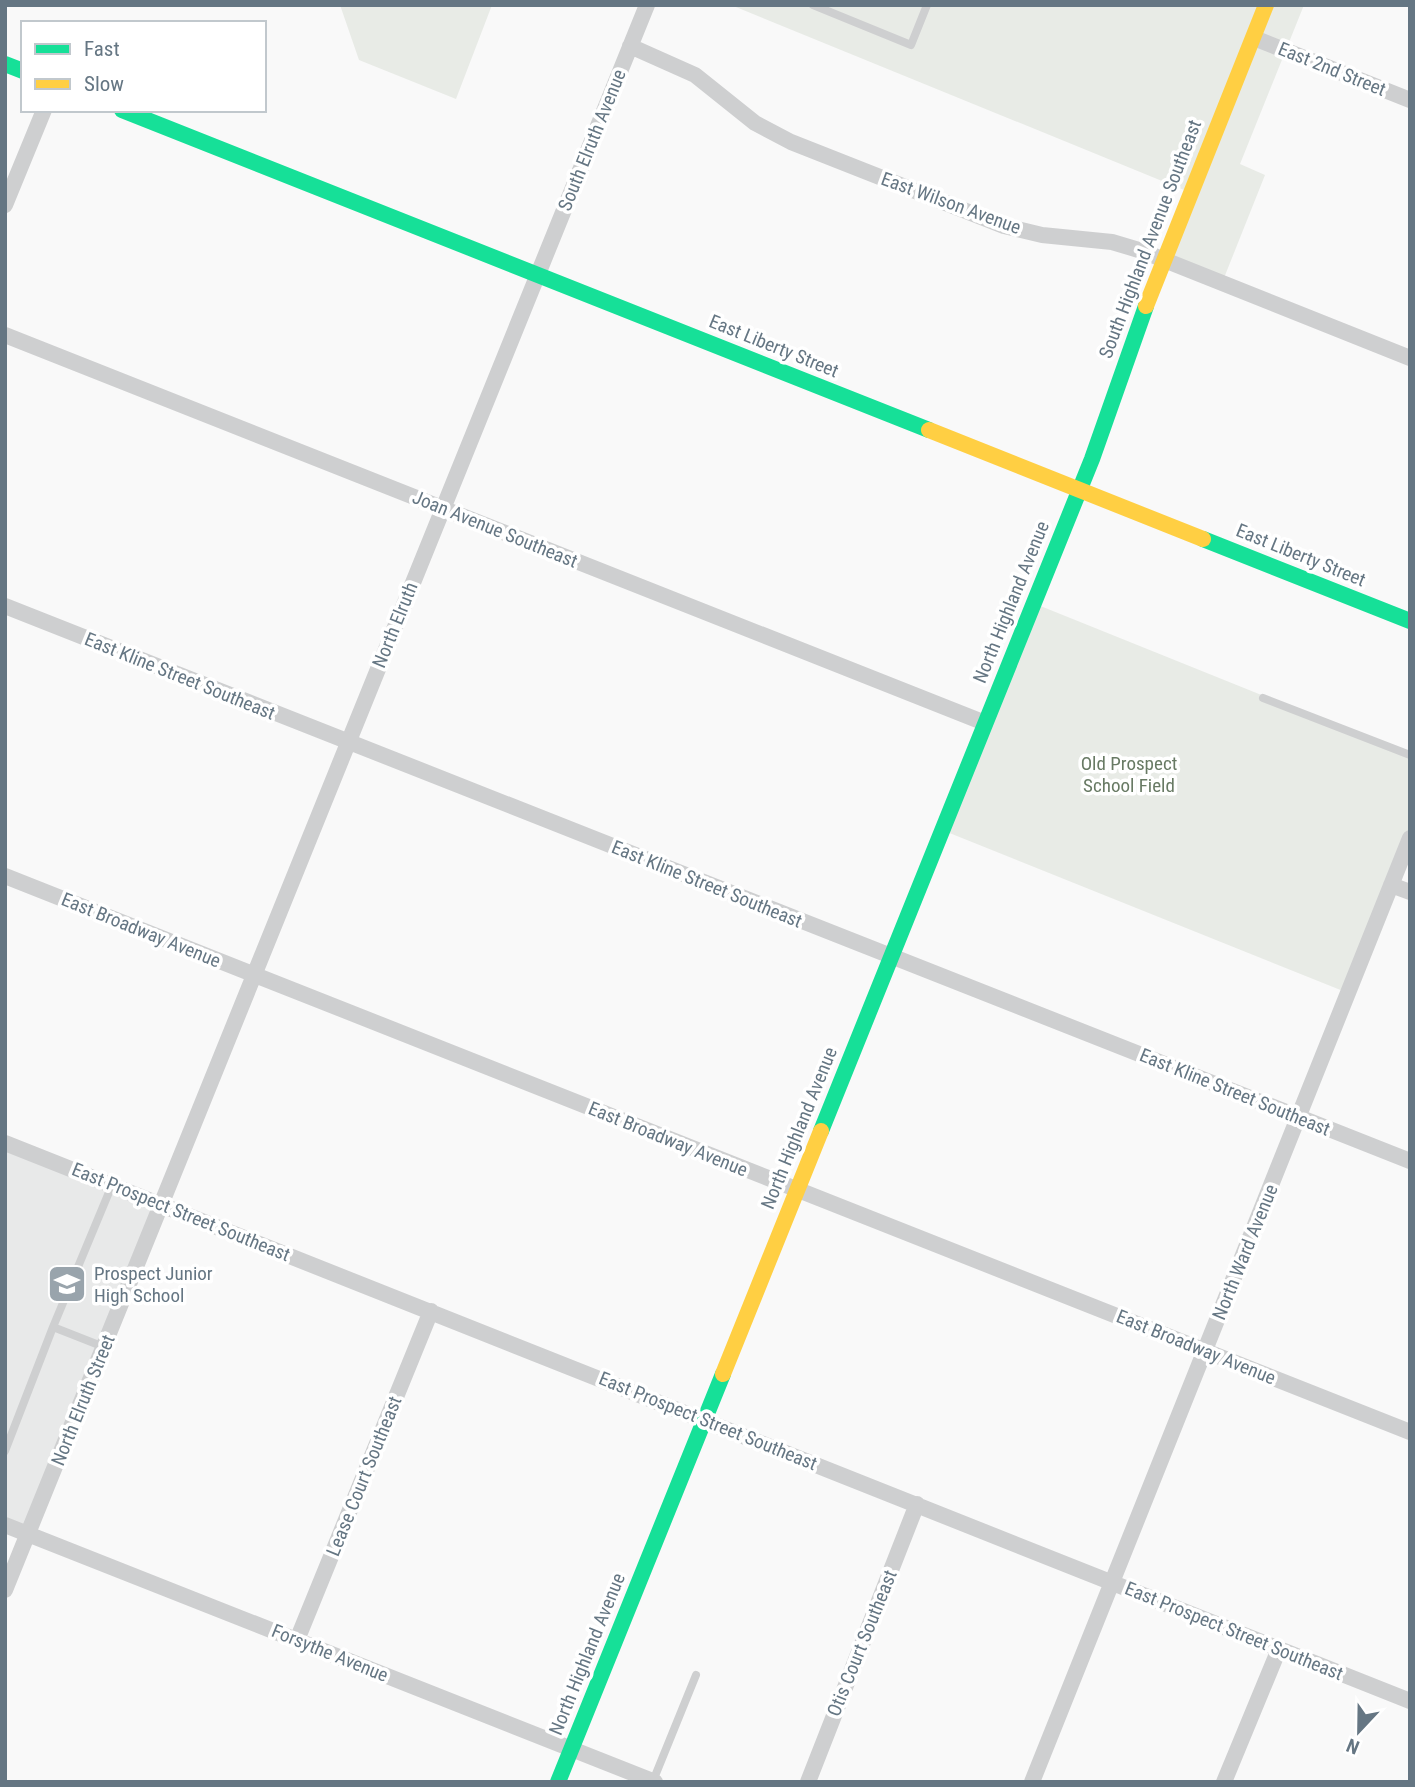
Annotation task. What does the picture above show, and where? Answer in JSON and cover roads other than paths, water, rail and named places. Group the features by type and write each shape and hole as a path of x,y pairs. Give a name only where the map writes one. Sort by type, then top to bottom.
{"street":[{"name":"South Elruth Avenue","path":"537,275 648,5"},
{"name":"South Highland Avenue Southeast","path":"1079,490 1163,259 1266,5"},
{"name":"East 2nd Street","path":"1254,38 1410,100"},
{"name":"East Wilson Avenue","path":"630,46 695,75 755,123 791,142 1004,226 1042,235 1112,242 1163,259 1410,358"},
{"path":"5,205 43,112"},
{"name":"East Liberty Street","path":"127,112 1410,621"},
{"name":"North Elruth","path":"254,975 537,275"},
{"name":"Joan Avenue Southeast","path":"5,335 985,723"},
{"name":"North Highland Avenue","path":"558,1782 1079,490"},
{"name":"East Kline Street Southeast","path":"5,607 1410,1161"},
{"name":"North Ward Avenue","path":"1032,1782 1410,838"},
{"name":"East Broadway Avenue","path":"5,876 1410,1432"},
{"path":"1391,885 1410,892"},
{"name":"North Elruth Street","path":"5,1590 254,975"},
{"name":"East Prospect Street Southeast","path":"5,1143 1410,1701"},
{"name":"Lease Court Southeast","path":"297,1640 431,1311"},
{"name":"Otis Court Southeast","path":"808,1782 917,1504"},
{"name":"Forsythe Avenue","path":"5,1525 654,1781"},
{"path":"1224,1782 1279,1648"}],"lane":[{"path":"813,5 911,45 928,5"},
{"path":"1263,698 1410,755"},
{"path":"5,1451 112,1185"},
{"path":"53,1327 104,1347"},
{"path":"654,1781 696,1675"}],"place":[{"name":"Prospect Junior High School","path":"67,1284"}],"park label":[{"name":"Old Prospect School Field","path":"1129,774"}]}
